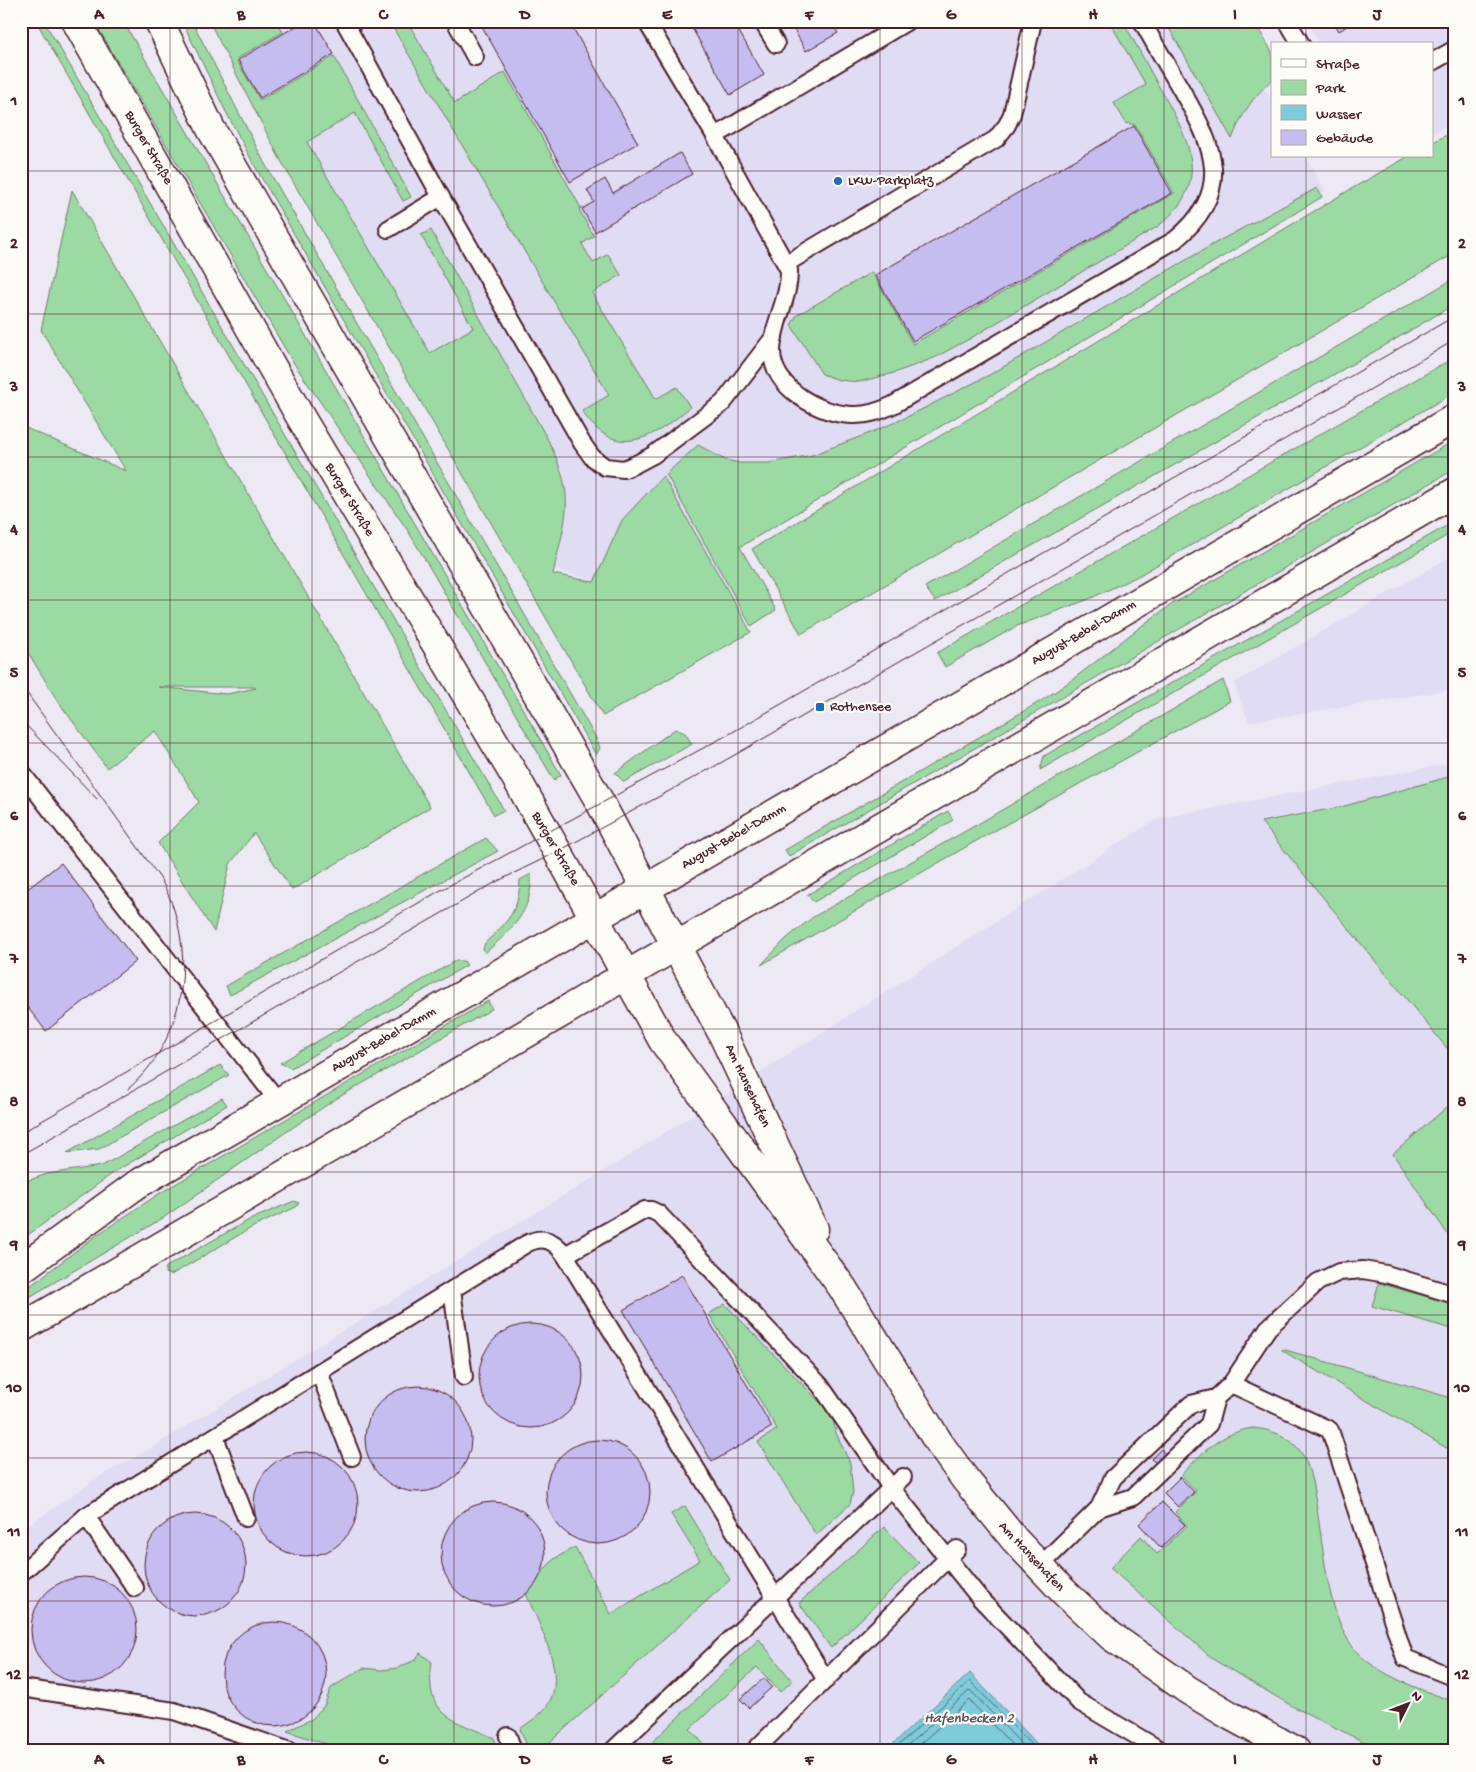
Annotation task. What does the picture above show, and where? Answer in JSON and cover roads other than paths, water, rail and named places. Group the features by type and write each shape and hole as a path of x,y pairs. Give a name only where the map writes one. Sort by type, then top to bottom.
{"street":[{"name":"Burger Straße","path":"76,21 296,410 519,783 626,976"},
{"path":"158,21 192,94 211,129 597,797 646,888"},
{"name":"August-Bebel-Damm","path":"21,1269 116,1198 278,1100 1455,418"},
{"path":"21,1328 1455,492"},
{"name":"Am Hansehafen","path":"646,888 722,1033 842,1287"},
{"name":"Am Hansehafen","path":"626,976 663,1042 842,1287 939,1443 992,1514 1039,1567 1087,1615 1136,1656 1231,1716 1296,1751"}],"lane":[{"path":"344,21 441,197 582,443 592,457 605,467 628,469 653,455 715,410 738,387 775,336"},
{"path":"456,21 475,57"},
{"path":"646,21 715,136 787,263 789,277 772,349 774,363 786,384 798,396 811,404 852,415 874,413 893,405 1182,234 1194,221 1208,198 1214,172 1212,156 1205,132 1142,21"},
{"path":"762,21 776,44"},
{"path":"715,136 908,21"},
{"path":"787,263 996,139 1007,125 1012,114 1033,21"},
{"path":"1287,21 1300,42"},
{"path":"1434,61 1455,49"},
{"path":"388,228 441,197"},
{"path":"24,781 278,1100"},
{"path":"565,1255 648,1209 657,1212 820,1385 952,1553 978,1596 1079,1702 1162,1751"},
{"path":"21,1573 86,1516 533,1240 542,1239 551,1241 565,1255 826,1680"},
{"path":"1039,1567 1099,1508 1112,1478 1191,1404 1216,1398 1231,1384 1268,1328 1310,1288 1326,1277 1340,1272 1370,1271 1455,1294"},
{"path":"452,1290 464,1377"},
{"path":"319,1372 352,1457"},
{"path":"1231,1384 1330,1430 1405,1658 1455,1678"},
{"path":"1099,1508 1133,1497 1209,1424 1216,1398"},
{"path":"215,1437 246,1518"},
{"path":"612,1751 898,1483"},
{"path":"86,1516 135,1588"},
{"path":"754,1751 952,1553"},
{"path":"21,1688 174,1711 290,1751"}],"water":[{"name":"Hafenbecken 2","path":"970,1673 1044,1751 885,1751"}],"tram line":[{"path":"21,1133 441,890 731,733 1455,316"},
{"path":"21,1155 496,882 557,852 717,765 1102,546 1455,340"},
{"path":"21,685 160,878 172,904 180,932 183,960 181,989 175,1017 164,1044 148,1068 128,1089"},
{"path":"21,720 97,799"}],"place":[{"name":"LKW-Parkplatz","path":"838,181"},
{"name":"Rothensee","path":"820,707"}]}
